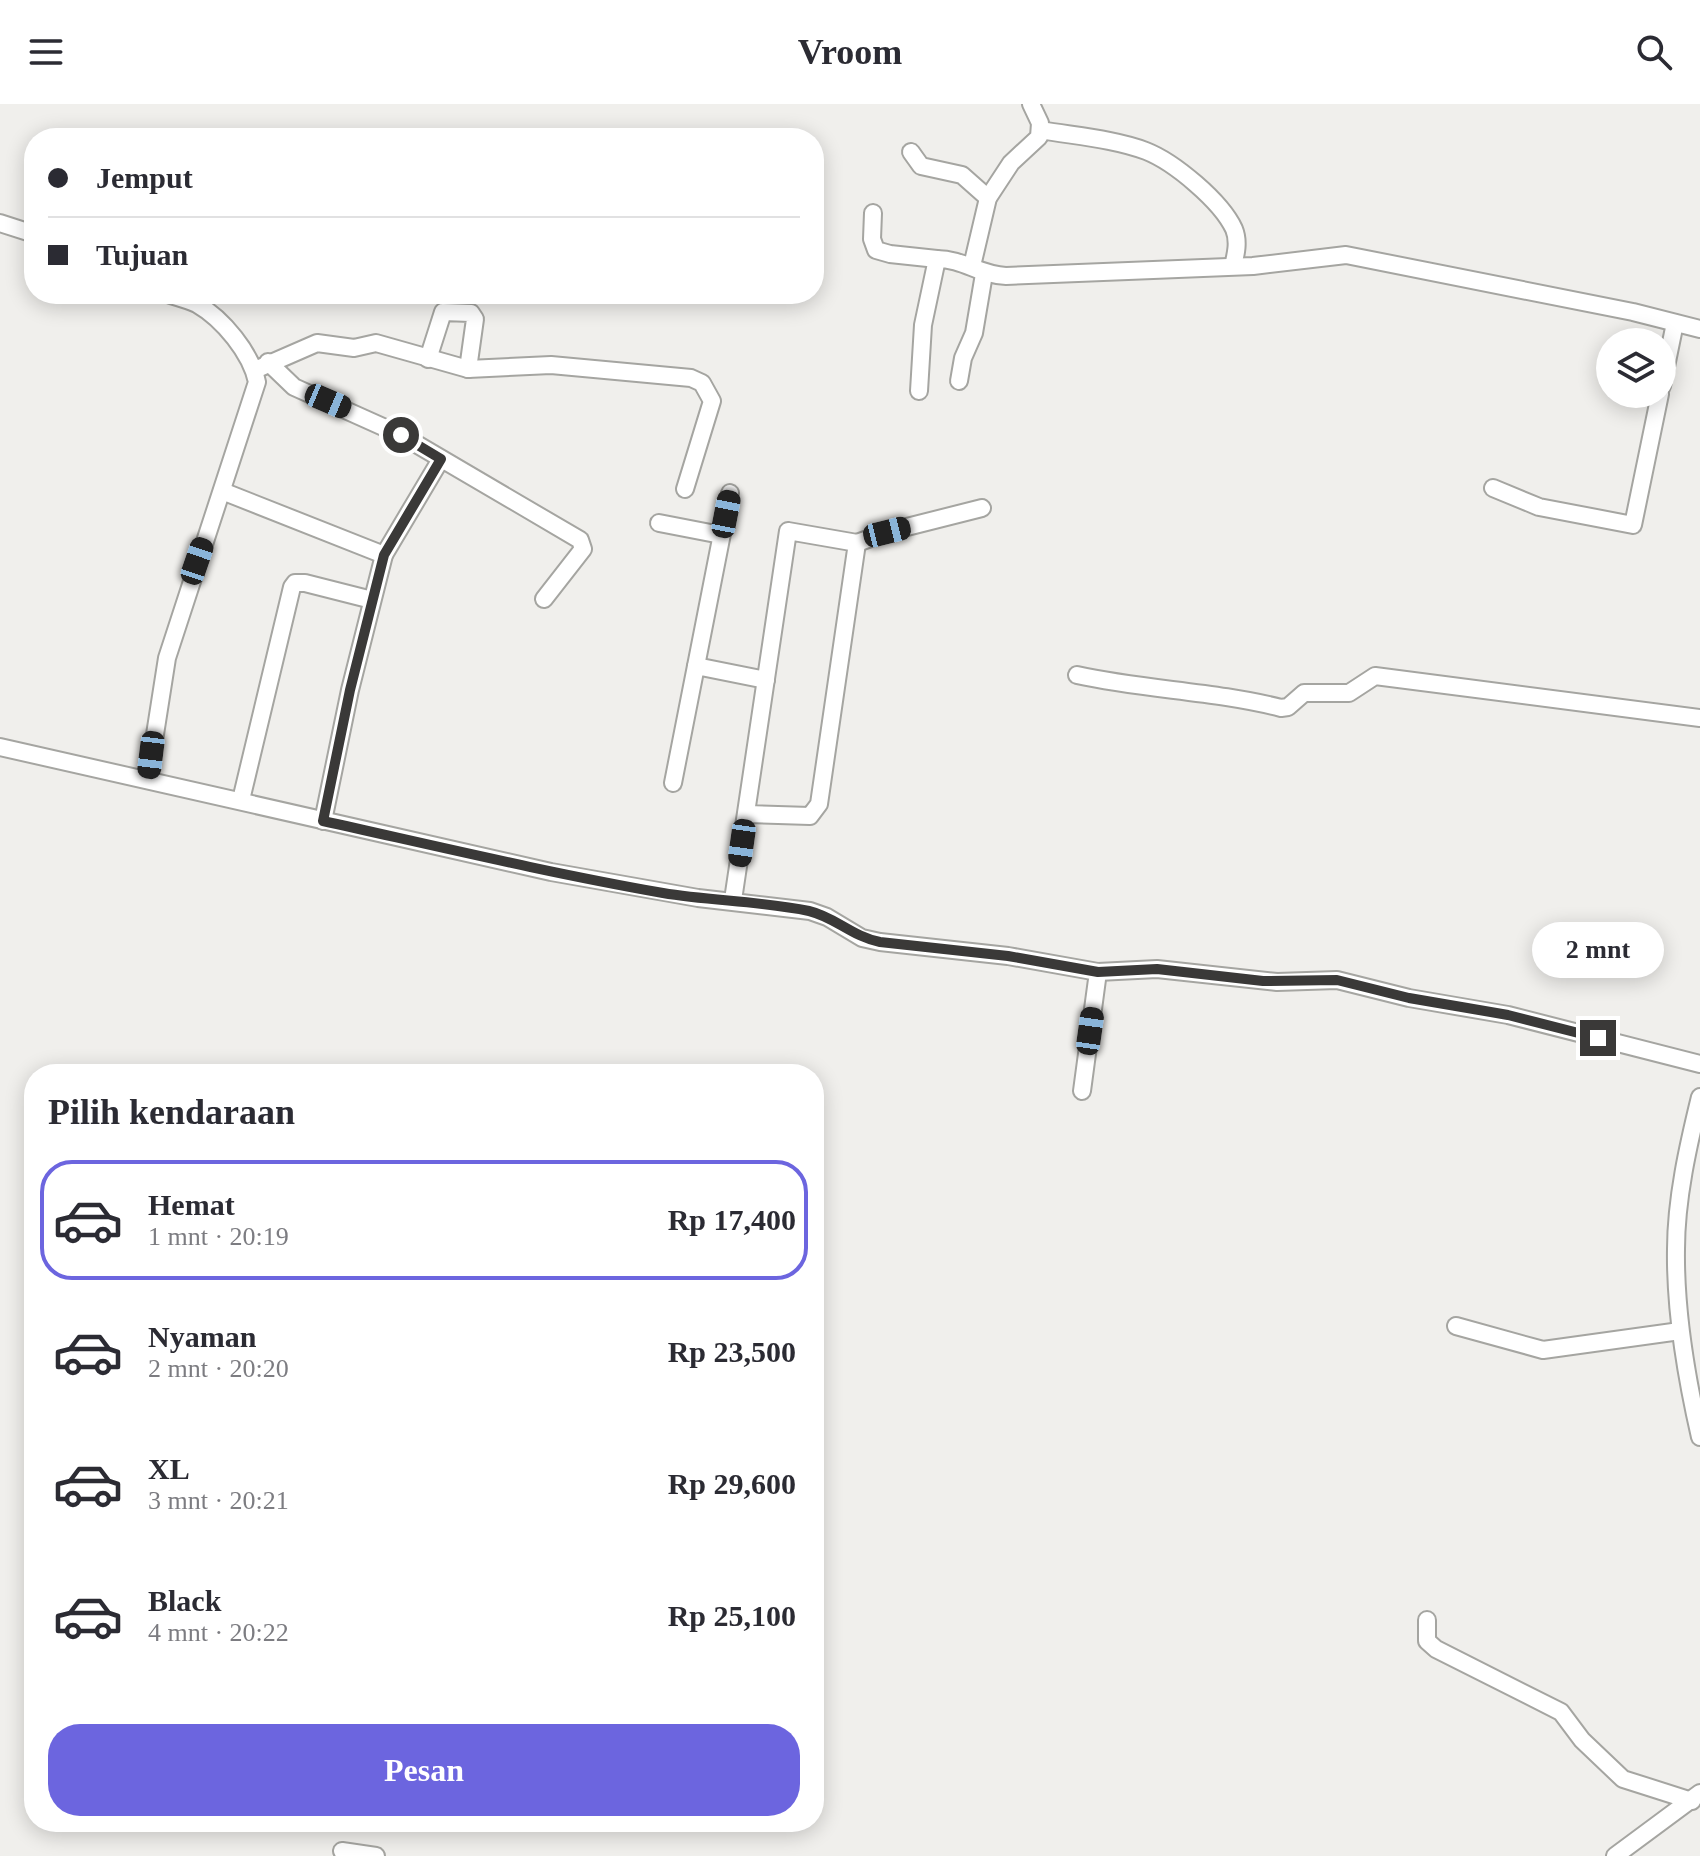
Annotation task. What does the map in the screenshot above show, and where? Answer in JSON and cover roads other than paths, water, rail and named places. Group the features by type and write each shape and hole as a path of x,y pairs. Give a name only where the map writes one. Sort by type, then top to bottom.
{"street":[{"path":"959,381 963,358 974,333 978,270 988,198 1011,163 1033,145 1041,130 1031,104"},
{"path":"1041,130 1142,150 1160,157 1205,193 1235,230 1237,249 1233,266"},
{"path":"911,152 921,166 962,175 988,198"},
{"path":"873,213 872,239 876,250 962,261 978,270 1089,273 1275,264 1334,255 1356,256 1700,329"},
{"path":"0,223 24,231"},
{"path":"919,391 923,325 937,259"},
{"path":"196,304 261,366 294,387 368,418 580,540 583,549 544,599"},
{"path":"428,359 443,312 471,313 475,319 468,369"},
{"path":"1674,328 1675,323"},
{"path":"261,366 317,343 354,348 382,344 468,369 551,365 691,378 702,383 712,401 685,489"},
{"path":"148,779 167,658 256,392 261,366"},
{"path":"1493,488 1539,507 1633,525 1657,408"},
{"path":"323,821 384,555 441,459"},
{"path":"222,491 384,555"},
{"path":"673,783 730,493"},
{"path":"733,900 788,531 857,543 887,532 982,508"},
{"path":"659,523 721,535"},
{"path":"746,814 810,816 819,804 857,543"},
{"path":"241,800 292,587 299,582 372,600"},
{"path":"696,666 766,680"},
{"path":"1077,675 1165,690 1212,694 1281,708 1288,707 1304,693 1349,693 1375,676 1700,718"},
{"path":"0,747 551,872 687,896 819,914 869,940 1008,956 1098,972 1157,969 1263,981 1337,980 1409,998 1508,1015 1700,1064"},
{"path":"1082,1091 1098,972"},
{"path":"1700,1097 1686,1168 1676,1247 1680,1331 1700,1437"},
{"path":"1456,1326 1543,1350 1680,1331"},
{"path":"1427,1620 1427,1641 1436,1649 1561,1712 1582,1740 1623,1779 1697,1798"},
{"path":"1615,1856 1697,1798"},
{"path":"342,1851 376,1856"}]}
